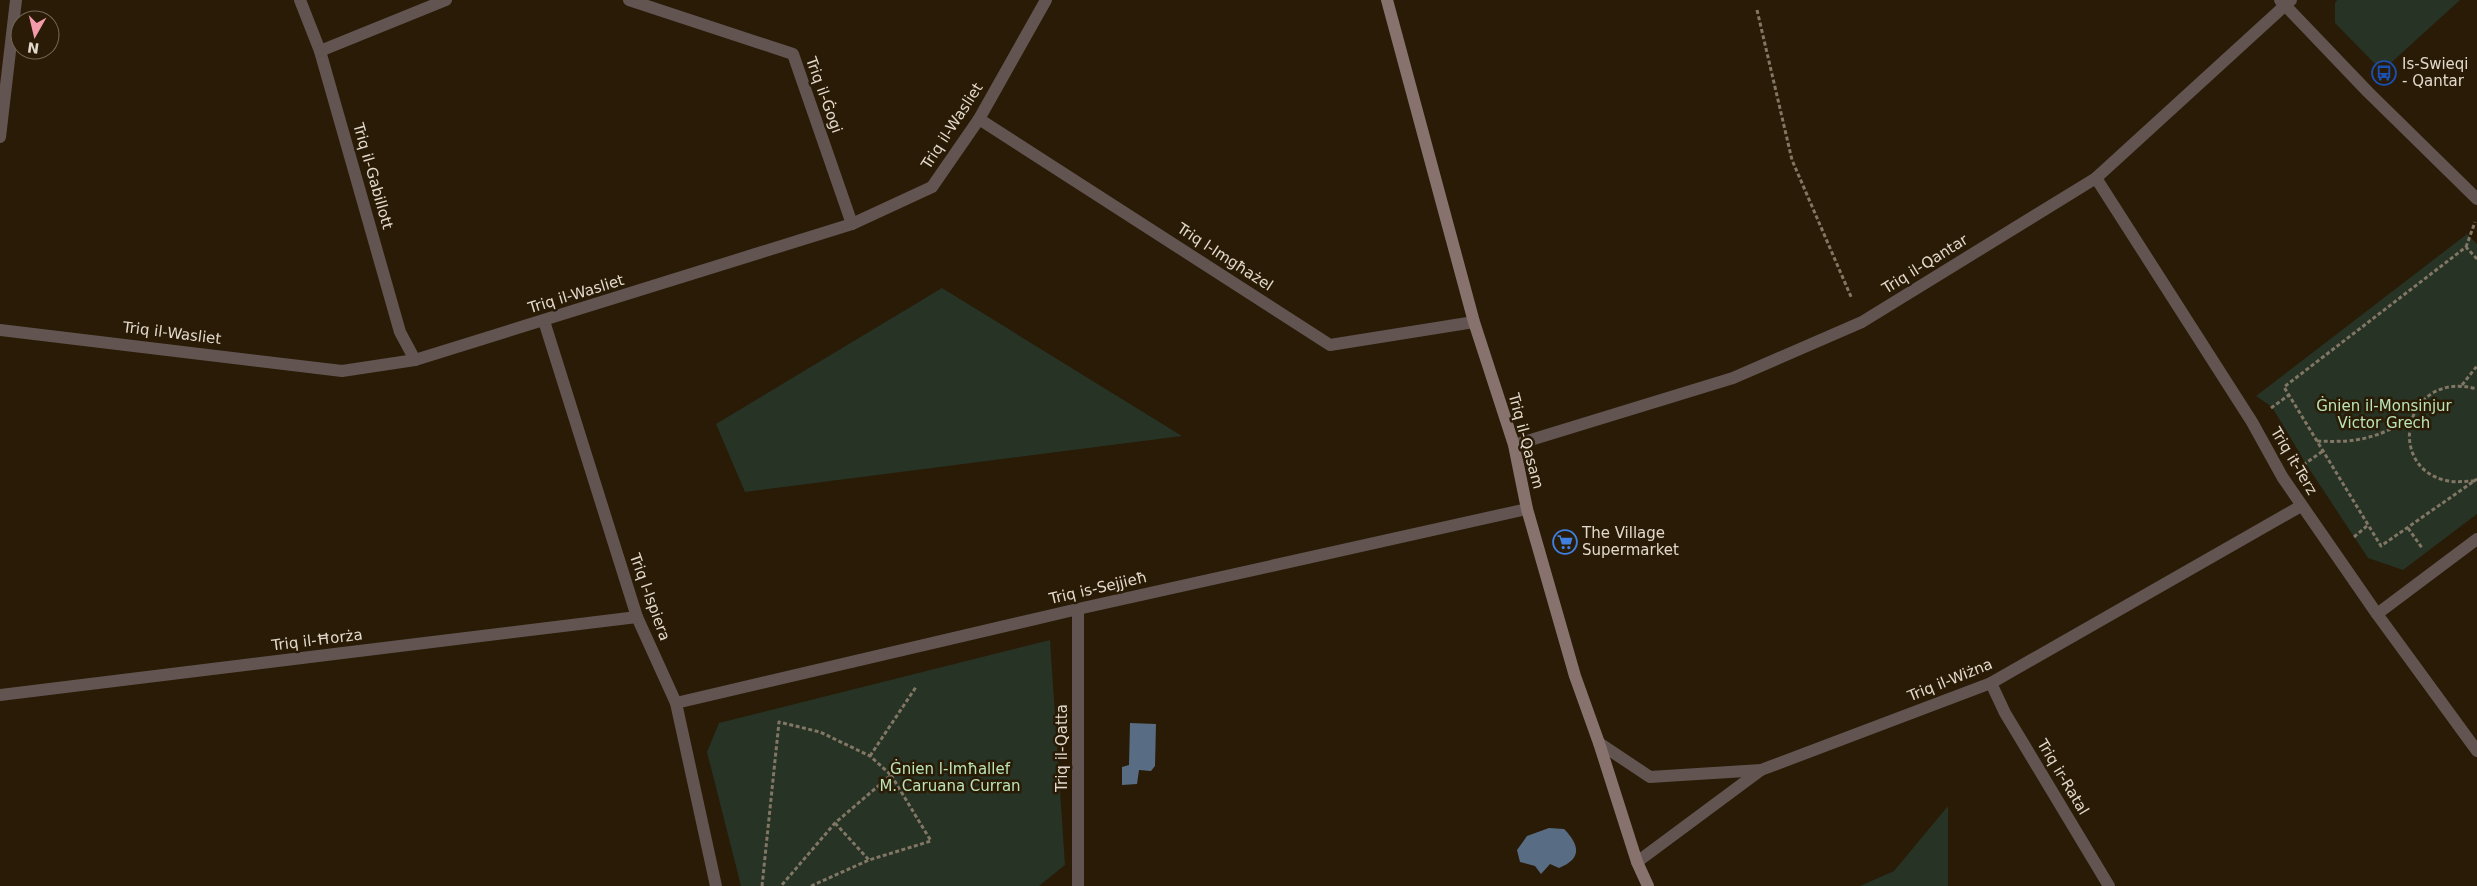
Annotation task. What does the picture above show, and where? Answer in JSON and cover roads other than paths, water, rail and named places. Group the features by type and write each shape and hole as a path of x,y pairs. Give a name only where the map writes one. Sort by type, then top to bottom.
{"street":[{"path":"0,137 16,0"},
{"name":"Triq il-Gabillott","path":"300,0 320,51 400,332 415,360"},
{"path":"320,51 446,0"},
{"name":"Triq il-Ġogi","path":"629,0 792,54 852,224"},
{"name":"Triq il-Wasliet","path":"0,330 342,371 415,360 852,224 932,187 979,119 1046,0"},
{"name":"Triq il-Qasam","path":"1387,0 1474,322 1514,446 1527,509 1575,676 1600,743 1637,862 1648,886"},
{"path":"2286,2 2368,92 2477,199"},
{"name":"Triq il-Qantar","path":"1514,446 1733,378 1862,322 2096,178 2286,2"},
{"name":"Triq l-Imgħażel","path":"979,119 1330,344 1433,326 1474,322"},
{"name":"Triq it-Terz","path":"2096,178 2252,422 2301,506 2477,751"},
{"name":"Triq l-Ispiera","path":"544,321 637,617 676,703 716,886"},
{"name":"Triq il-Wiżna","path":"1637,862 1761,770 1991,683 2301,506"},
{"name":"Triq is-Sejjieħ","path":"676,703 1078,609 1527,509"},
{"path":"2377,614 2477,539"},
{"name":"Triq il-Qatta","path":"1078,609 1078,886"},
{"name":"Triq il-Ħorża","path":"0,695 637,617"},
{"name":"Triq ir-Ratal","path":"1991,683 2005,713 2109,886"},
{"path":"1600,743 1650,778 1761,770"}],"water":[{"path":"1130,723 1156,724 1155,766 1151,771 1139,770 1137,784 1122,785 1122,767 1129,765"},
{"path":"1549,828 1564,829 1576,846 1576,851 1572,860 1566,864 1559,868 1550,864 1541,874 1535,866 1520,862 1517,850 1527,836"}],"place":[{"name":"Is-Swieqi - Qantar","path":"2384,73"},
{"name":"The Village Supermarket","path":"1565,542"}],"park label":[{"name":"Ġnien il-Monsinjur Victor Grech","path":"2384,414"},
{"name":"Ġnien l-Imħallef M. Caruana Curran","path":"950,778"}]}
